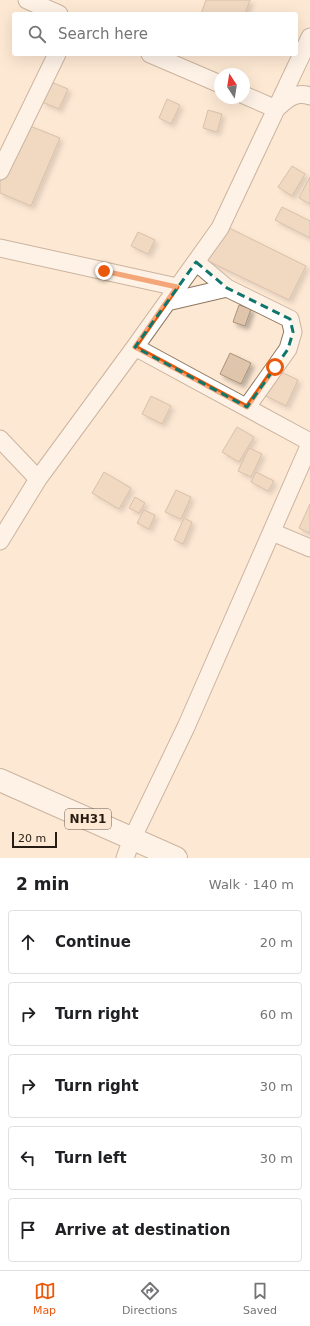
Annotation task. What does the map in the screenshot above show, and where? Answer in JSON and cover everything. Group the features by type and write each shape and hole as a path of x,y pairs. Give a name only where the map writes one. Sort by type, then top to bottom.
{"highway":[{"name":"NH31","path":"0,780 129,849 176,858"}],"street":[{"path":"27,0 54,12"},
{"path":"0,541 38,479 220,228 310,37"},
{"path":"0,171 56,56"},
{"path":"155,56 214,81"},
{"path":"276,109 289,98 308,94"},
{"path":"250,98 276,109"},
{"path":"0,248 177,287"},
{"path":"196,262 227,288 290,319 293,332 288,349 247,407"},
{"path":"167,302 227,288"},
{"path":"129,849 186,727 310,443 247,407 135,347"},
{"path":"0,439 38,479"},
{"path":"272,532 310,548"}],"highlighted area":[{"path":"196,262 227,288 290,319 293,332 288,349 247,407 135,347"}],"building":[{"path":"206,0 250,0 246,12 202,12"},
{"path":"51,82 68,89 59,109 42,102"},
{"path":"167,99 180,105 171,124 159,118"},
{"path":"208,110 222,114 217,132 203,128"},
{"path":"25,124 60,138 31,206 0,193 0,182"},
{"path":"292,166 305,174 292,196 278,187"},
{"path":"310,177 310,204 299,198"},
{"path":"282,207 310,221 310,238 275,220"},
{"path":"223,225 306,266 289,300 206,260"},
{"path":"138,232 155,240 148,254 131,246"},
{"path":"239,305 251,309 245,326 233,322"},
{"path":"230,353 251,363 241,384 220,374"},
{"path":"277,370 298,380 286,406 264,395"},
{"path":"151,396 171,406 162,424 142,414"},
{"path":"237,427 254,437 239,462 222,452"},
{"path":"249,448 262,454 251,477 238,471"},
{"path":"104,472 131,488 119,509 92,493"},
{"path":"256,472 274,481 268,491 251,482"},
{"path":"176,490 191,497 181,519 165,512"},
{"path":"135,497 145,503 139,513 129,508"},
{"path":"310,504 310,532 309,533 299,528"},
{"path":"144,510 155,515 149,529 137,523"},
{"path":"184,518 192,522 183,544 174,540"}],"route":[{"path":"104,271 177,287 135,347 247,407 275,367"}]}
